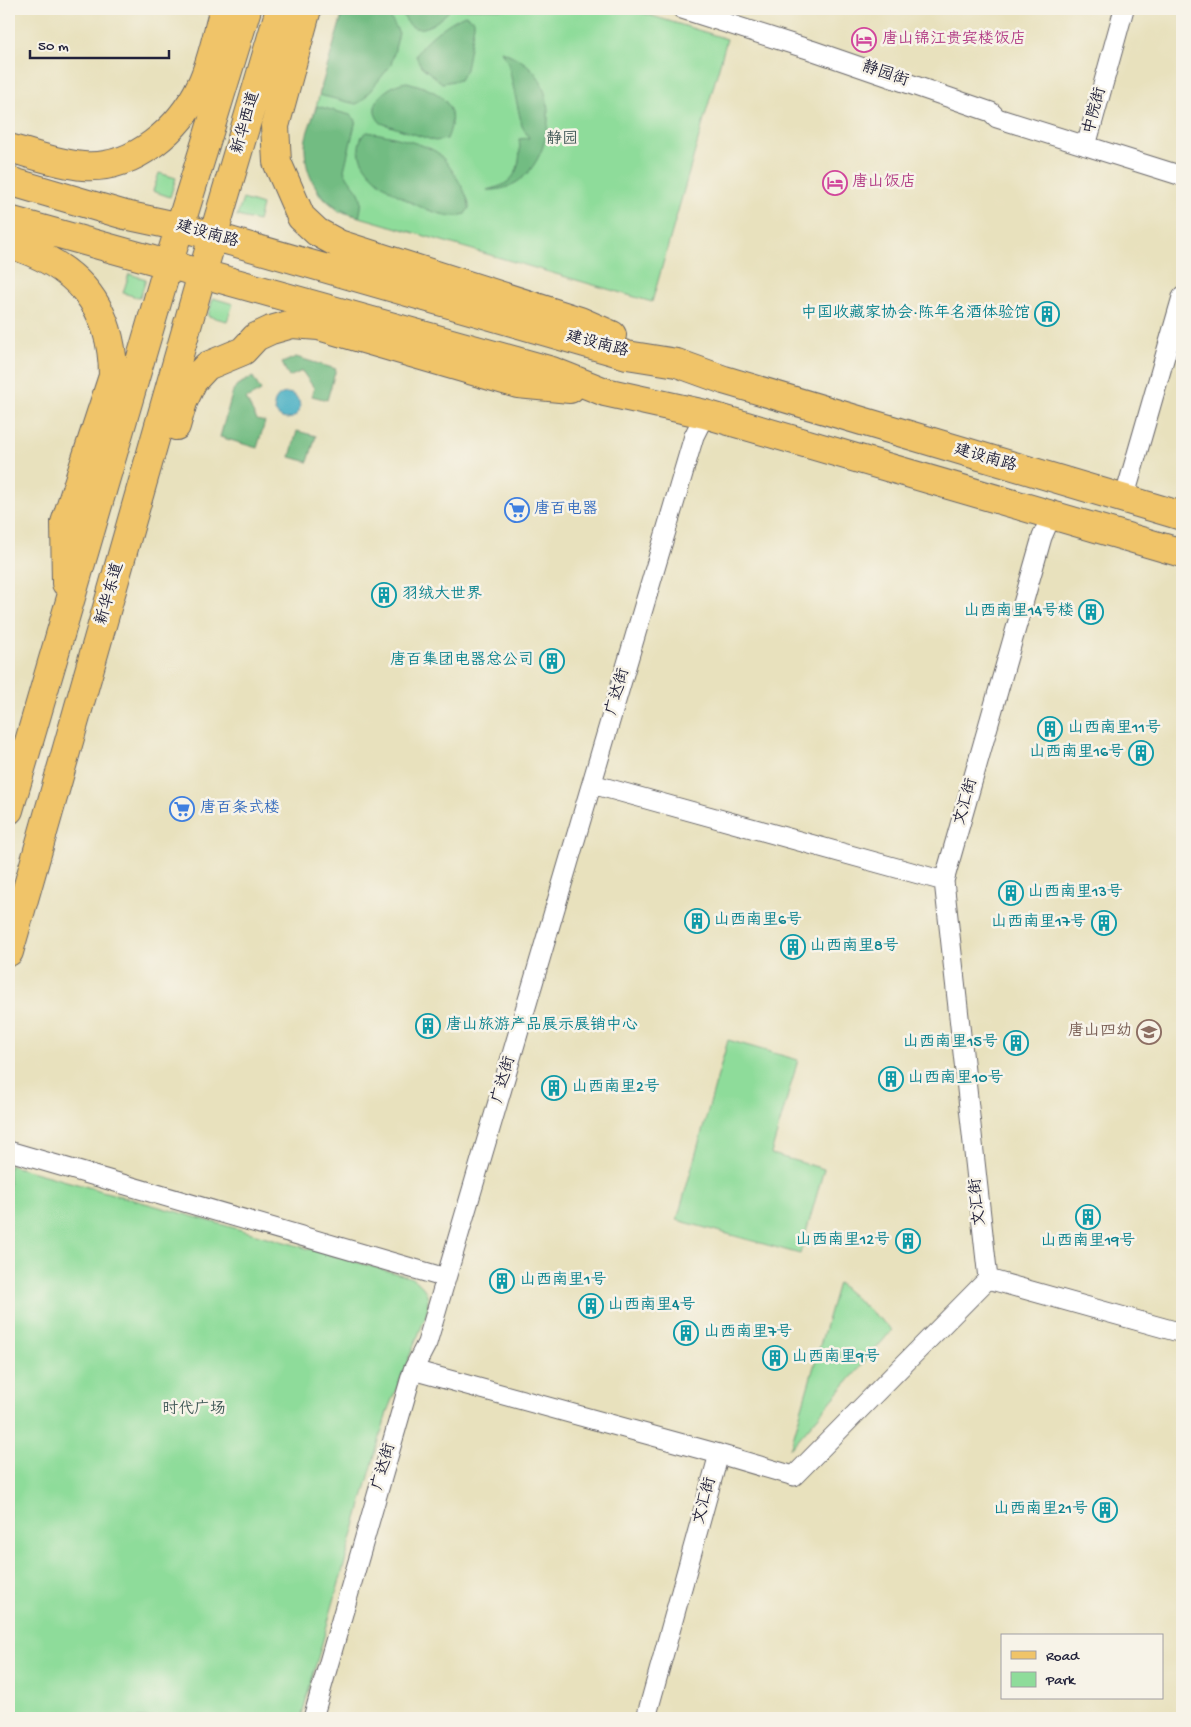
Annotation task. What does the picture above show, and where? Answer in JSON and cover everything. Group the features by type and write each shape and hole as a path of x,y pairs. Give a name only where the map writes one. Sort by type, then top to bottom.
{"main road":[{"path":"9,148 82,166 106,165 133,156 147,148 172,126 188,108 202,83 224,9"},
{"name":"新华西道","path":"181,227 247,9"},
{"name":"新华西道","path":"214,236 280,9"},
{"path":"307,9 275,126 278,162 301,217 317,232 339,244 580,321 677,363"},
{"name":"建设南路","path":"9,181 125,215 214,236 627,355 677,363 733,383 1182,516"},
{"path":"9,220 552,371 605,392"},
{"path":"9,810 13,781 66,612 168,265 181,227"},
{"name":"新华东道","path":"9,952 214,236"},
{"path":"9,244 33,252 62,267 87,290 106,327 113,354 113,376 65,524 66,612"},
{"path":"119,565 147,520 183,402 193,381 207,366 243,350 256,337 292,324 319,326 518,384 605,392 705,414 1182,553"}],"street":[{"name":"静园街","path":"682,9 811,50 991,112 997,118 1086,146"},
{"name":"中院街","path":"1124,9 1086,146 1182,176"},
{"path":"1124,500 1182,297"},
{"name":"广达街","path":"313,1718 413,1370 426,1344 694,436 705,414"},
{"name":"文汇街","path":"988,1279 944,881 1040,544 1052,514"},
{"path":"592,784 944,881"},
{"path":"9,1151 446,1278"},
{"path":"413,1370 794,1476 988,1279 1182,1334"},
{"name":"文汇街","path":"646,1718 719,1454"}],"green space":[{"name":"静园","path":"344,9 630,9 727,39 652,302 339,211 319,194 308,169 305,145"},
{"path":"344,9 389,9 389,15 399,33 391,65 362,101 356,104 319,95"},
{"path":"401,9 451,9 430,26 416,28 405,19"},
{"path":"465,15 474,20 466,69 460,80 442,83 421,66 416,56 419,50 437,33"},
{"path":"501,51 522,61 538,77 545,93 548,112 547,131 542,150 533,166 521,179 505,188 487,190 502,186 511,179 517,169 520,151 519,139 529,138 522,126 508,63"},
{"path":"407,82 437,94 449,107 451,127 447,139 435,141 381,123 376,116 376,103 380,96 392,87"},
{"path":"317,106 350,115 356,120 344,170 360,195 361,208 359,217 336,207 319,192 313,183 306,160 305,142"},
{"path":"367,132 412,142 439,154 445,160 466,195 469,208 465,214 454,216 427,209 411,202 380,183 361,159 359,144 362,136"},
{"path":"159,173 176,178 170,197 153,191"},
{"path":"243,199 262,205 258,221 237,216"},
{"path":"129,274 146,279 140,298 123,293"},
{"path":"213,298 233,304 227,321 208,316"},
{"path":"296,357 336,369 327,400 312,396 314,388 302,371 289,377 282,363"},
{"path":"253,377 261,391 246,399 257,420 265,422 257,448 220,437 233,391 237,385"},
{"path":"297,431 316,436 308,462 290,457"},
{"path":"728,1040 798,1060 771,1154 824,1169 800,1254 677,1220"},
{"name":"时代广场","path":"9,1165 413,1278 425,1290 428,1299 426,1316 388,1409 301,1718 9,1718"},
{"path":"838,1283 892,1330 790,1449"}],"water":[{"path":"287,393 296,397 300,406 296,415 287,419 278,415 274,406 278,397"}],"place":[{"name":"唐山锦江贵宾楼饭店","path":"864,40"},
{"name":"唐山饭店","path":"835,183"},
{"name":"中国收藏家协会·陈年名酒体验馆","path":"1047,314"},
{"name":"唐百电器","path":"517,510"},
{"name":"羽绒大世界","path":"384,595"},
{"name":"山西南里14号楼","path":"1091,612"},
{"name":"唐百集团电器总公司","path":"552,661"},
{"name":"山西南里11号","path":"1050,729"},
{"name":"山西南里16号","path":"1141,753"},
{"name":"唐百条式楼","path":"182,809"},
{"name":"山西南里13号","path":"1011,893"},
{"name":"山西南里6号","path":"697,921"},
{"name":"山西南里17号","path":"1104,923"},
{"name":"山西南里8号","path":"793,947"},
{"name":"唐山旅游产品展示展销中心","path":"428,1026"},
{"name":"唐山四幼","path":"1149,1032"},
{"name":"山西南里15号","path":"1016,1043"},
{"name":"山西南里10号","path":"891,1079"},
{"name":"山西南里2号","path":"554,1088"},
{"name":"山西南里19号","path":"1088,1217"},
{"name":"山西南里12号","path":"908,1241"},
{"name":"山西南里1号","path":"502,1281"},
{"name":"山西南里4号","path":"591,1306"},
{"name":"山西南里7号","path":"686,1333"},
{"name":"山西南里9号","path":"775,1358"},
{"name":"山西南里21号","path":"1105,1510"}]}
